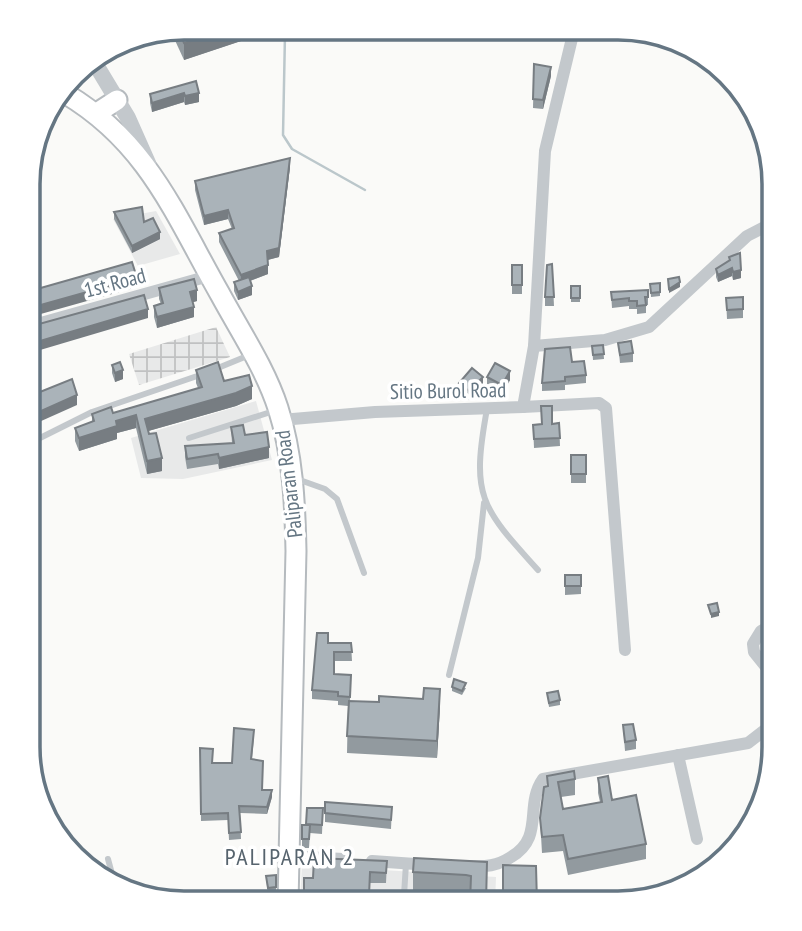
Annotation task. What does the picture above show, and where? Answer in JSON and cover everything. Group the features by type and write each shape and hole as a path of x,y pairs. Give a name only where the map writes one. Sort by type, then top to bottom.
{"main road":[{"name":"Paliparan Road","path":"70,97 97,113 151,170 253,353 280,415 292,477 296,551 288,890"},
{"path":"97,113 117,100"}],"street":[{"name":"Sitio Burol Road","path":"280,415 523,407 534,346 543,162 572,40"},
{"path":"98,69 117,100 151,170"},
{"path":"534,346 605,340 649,327 747,236 762,228"},
{"name":"1st Road","path":"40,323 209,276"},
{"path":"523,407 599,403 606,408 625,650"},
{"path":"761,631 753,644 754,652 761,661"},
{"path":"289,856 498,865 523,849 529,839 537,788 543,779 748,743 761,733"},
{"path":"678,754 697,839"}],"lane":[{"path":"40,438 92,412 196,377 253,353"},
{"path":"449,675 478,558 484,503 479,452 487,409"},
{"path":"189,438 280,415"},
{"path":"292,477 325,489 337,499 364,573"},
{"path":"484,503 538,570"},
{"path":"108,859 111,870"},
{"path":"404,890 406,863"}],"shaded area":[{"path":"156,211 180,254 138,266 113,219"},
{"path":"216,327 230,357 139,385 129,354"},
{"path":"256,401 272,460 183,479 141,478 131,438"},
{"path":"302,865 496,877 496,890 301,890"}],"building":[{"path":"534,64 551,67 543,100 533,99"},
{"path":"196,81 199,93 185,96 184,93 152,103 150,94"},
{"path":"290,158 279,248 267,251 268,265 241,275 219,233 234,228 228,210 204,216 195,181"},
{"path":"142,207 144,222 153,218 160,232 132,246 114,212"},
{"path":"740,253 741,270 733,272 732,268 718,275 716,269 730,260 729,257"},
{"path":"132,262 137,278 40,305 40,288"},
{"path":"552,264 554,297 545,297 547,265"},
{"path":"512,265 522,265 522,285 512,285"},
{"path":"249,277 252,286 238,292 234,282"},
{"path":"679,277 680,282 669,289 668,279"},
{"path":"194,279 197,290 190,292 194,307 157,317 154,306 163,303 159,288"},
{"path":"660,283 660,292 651,293 650,284"},
{"path":"571,286 580,286 580,298 571,298"},
{"path":"648,290 646,305 637,306 637,301 629,301 629,298 612,300 611,292"},
{"path":"144,295 148,309 40,341 40,324"},
{"path":"743,297 743,309 727,310 726,298"},
{"path":"631,341 633,353 620,355 618,343"},
{"path":"603,345 604,354 593,355 592,346"},
{"path":"570,347 572,362 584,361 586,375 565,377 565,381 542,383 545,349"},
{"path":"120,362 123,370 115,373 112,365"},
{"path":"218,362 224,381 249,375 252,386 145,419 149,434 156,433 162,458 147,461 136,415 116,421 117,426 79,438 75,428 94,421 92,414 111,407 113,413 202,387 196,370"},
{"path":"495,363 510,371 502,385 487,377"},
{"path":"472,368 483,377 469,391 459,383"},
{"path":"72,379 77,395 40,412 40,392"},
{"path":"541,406 552,406 552,424 559,423 560,438 534,439 533,425 542,424"},
{"path":"243,425 245,435 267,432 269,447 219,458 218,454 187,459 185,446 234,443 231,427"},
{"path":"571,455 586,455 586,474 571,474"},
{"path":"565,575 581,575 581,586 565,586"},
{"path":"717,603 719,612 711,614 708,605"},
{"path":"317,633 328,633 328,643 351,643 352,652 334,652 334,674 351,675 350,697 338,696 338,692 312,690"},
{"path":"454,679 466,683 462,691 452,687"},
{"path":"424,688 440,689 437,741 347,736 349,701 379,702 379,696 423,699"},
{"path":"558,691 560,700 549,703 547,693"},
{"path":"633,724 636,740 625,742 623,725"},
{"path":"234,728 254,730 251,759 263,761 262,790 272,790 267,807 239,806 241,832 229,833 228,813 201,814 200,748 213,749 212,763 232,763"},
{"path":"574,771 575,779 558,782 563,809 602,802 598,778 608,776 612,800 636,795 646,844 568,859 563,835 542,837 540,818 544,787 548,786 547,776"},
{"path":"325,802 392,807 391,820 325,813"},
{"path":"307,808 323,808 322,825 306,824"},
{"path":"302,825 310,825 309,839 302,839"},
{"path":"314,858 387,861 386,873 370,872 369,890 304,890 304,878 313,878"},
{"path":"414,858 487,862 486,890 470,890 471,876 413,872"},
{"path":"503,865 536,866 537,890 503,890"},
{"path":"276,875 276,887 268,888 266,876"}],"waterway":[{"path":"285,41 283,135 292,149 365,190"}],"district":[{"name":"PALIPARAN 2","path":"290,857"}]}
